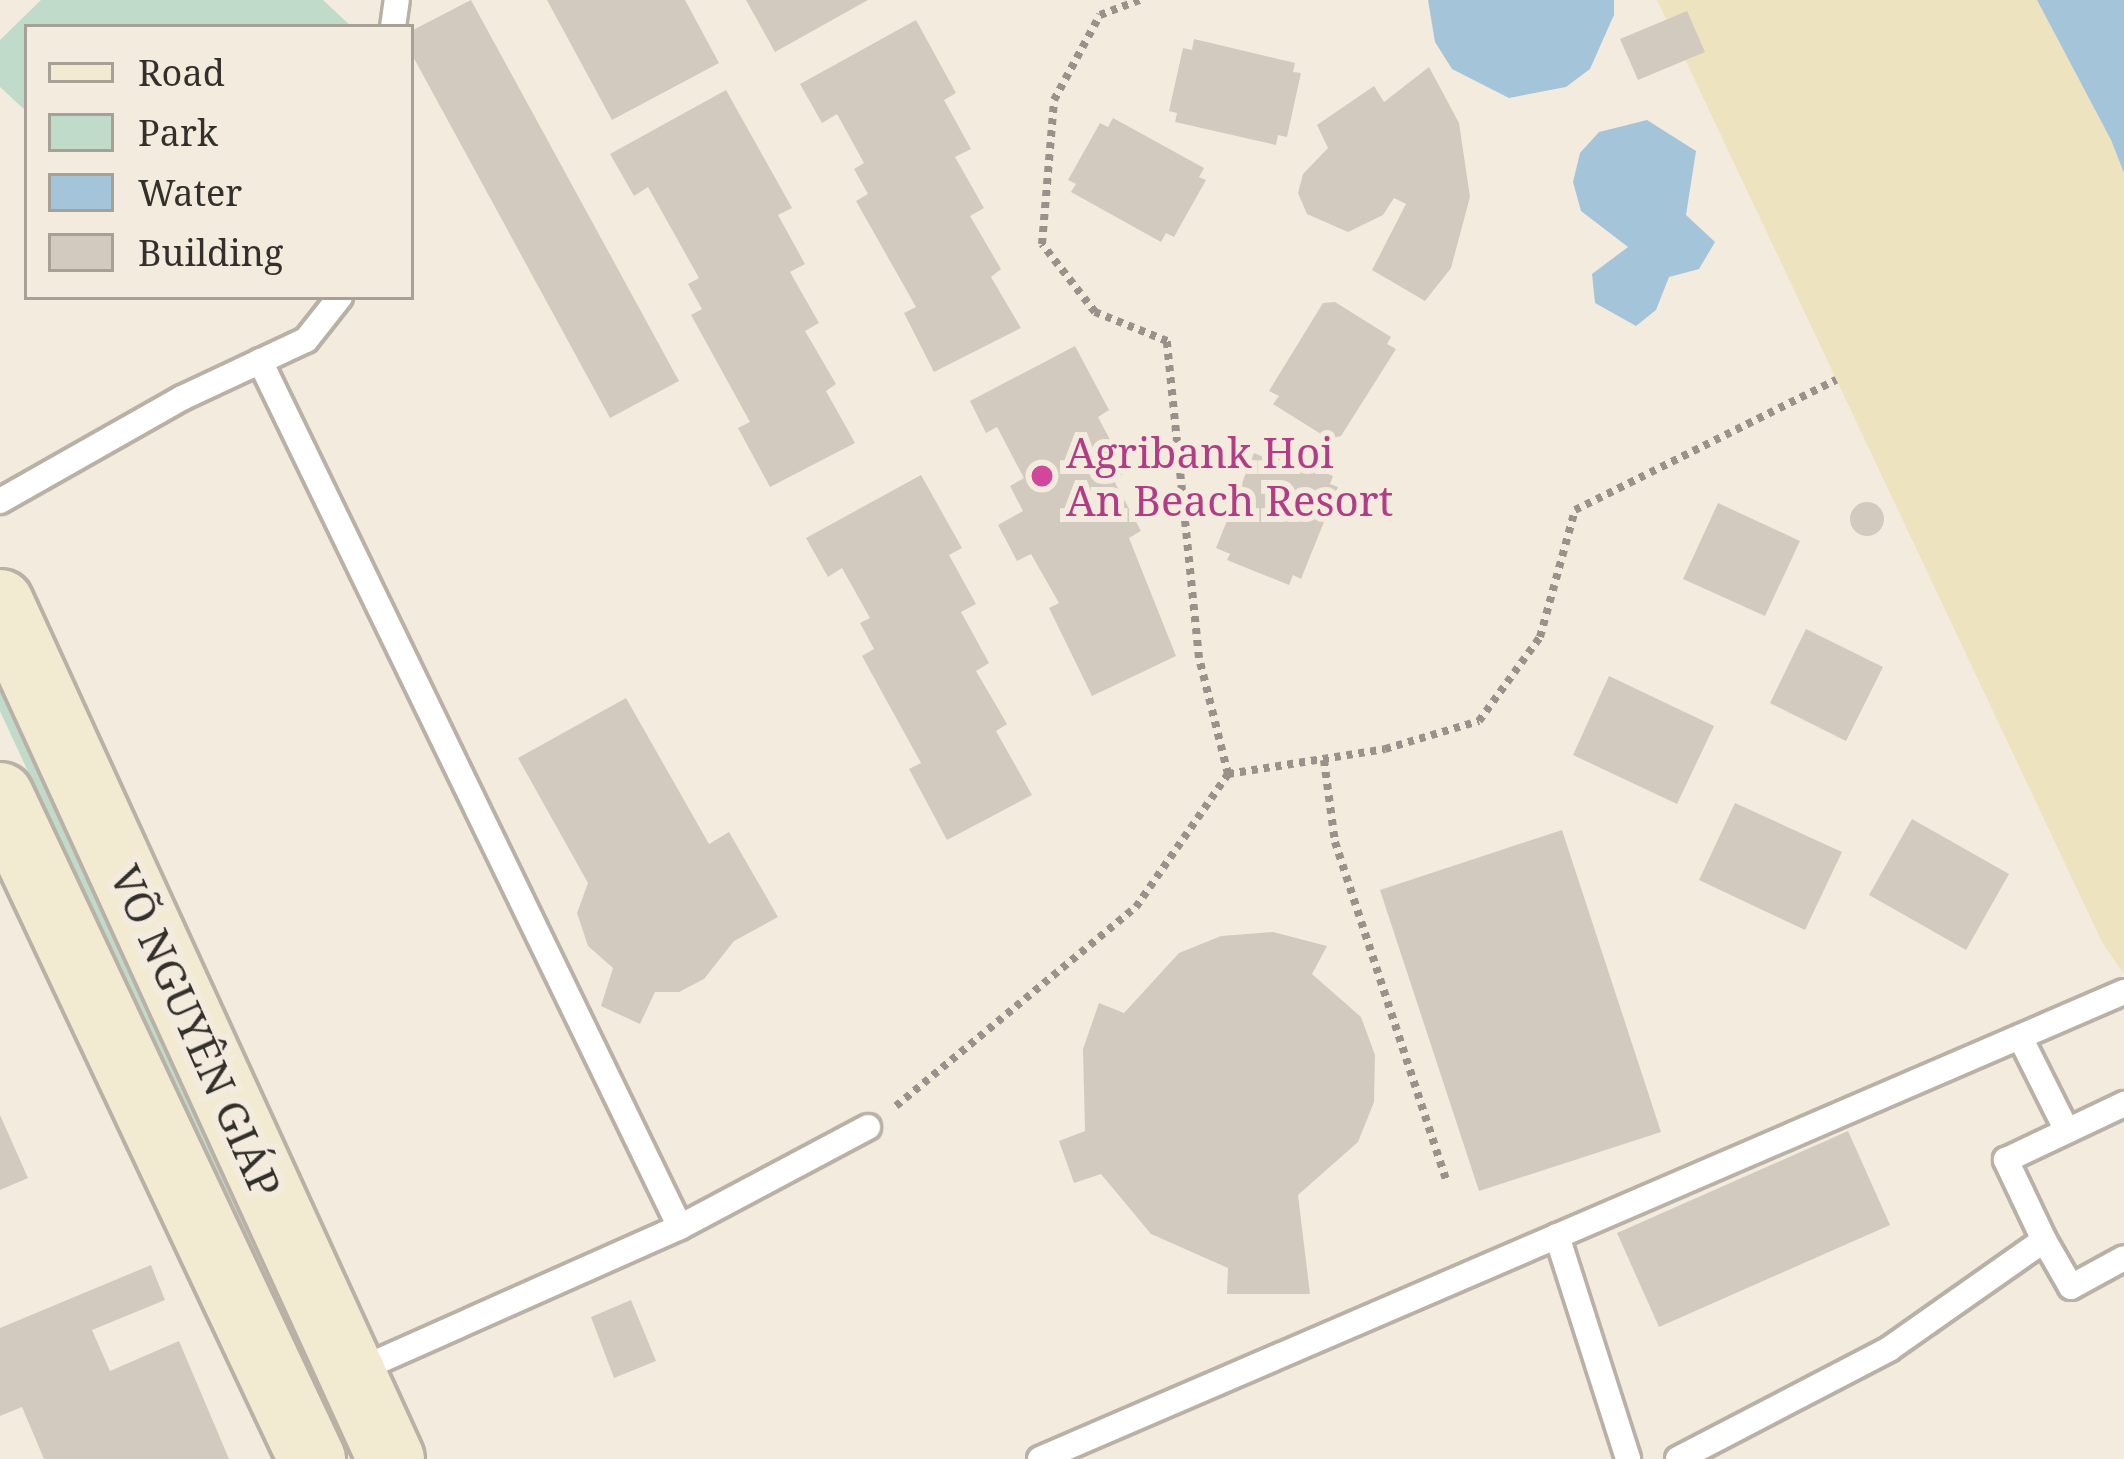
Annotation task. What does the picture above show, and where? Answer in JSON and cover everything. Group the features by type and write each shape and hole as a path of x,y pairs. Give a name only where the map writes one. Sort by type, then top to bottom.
{"main road":[{"name":"VÕ NGUYÊN GIÁP","path":"0,603 391,1459"},
{"name":"VÕ NGUYÊN GIÁP","path":"0,796 313,1459"},
{"path":"284,1400 351,1373"}],"lane":[{"path":"0,501 306,340 338,300"},
{"path":"260,361 680,1227"},
{"path":"1040,1459 2124,992"},
{"path":"2020,1037 2066,1129"},
{"path":"2124,1104 2006,1160 2071,1287 2124,1258"},
{"path":"351,1373 680,1227 868,1127"},
{"path":"1557,1237 1628,1459"},
{"path":"1678,1459 1889,1349 2044,1240"}],"path":[{"path":"1140,0 1100,15 1054,100 1042,244 1095,312 1167,341 1199,658 1228,774"},
{"path":"868,1127 998,1029 1136,907 1228,774 1324,760 1479,721 1540,637 1575,510 1836,380"},
{"path":"1324,760 1335,842 1448,1182"}],"green space":[{"path":"41,0 323,0 349,24 24,24 24,109 0,87 0,40"},
{"path":"0,682 276,1279 265,1286 0,711"}],"sand":[{"path":"1657,0 2037,0 2111,140 2124,173 2124,974 2103,944"}],"water":[{"path":"1428,0 1614,0 1614,15 1590,69 1566,87 1509,98 1452,69 1435,42"},
{"path":"2037,0 2124,0 2124,173 2111,140"},
{"path":"1647,120 1696,151 1686,215 1715,242 1699,269 1669,277 1656,310 1636,326 1595,303 1592,274 1628,247 1581,211 1573,182 1580,153 1599,132"}],"building":[{"path":"471,0 679,381 610,418 414,59 414,29"},
{"path":"547,0 685,0 719,63 612,120"},
{"path":"746,0 868,0 775,52"},
{"path":"1687,11 1705,52 1638,80 1620,39"},
{"path":"916,20 956,93 944,100 971,149 955,157 984,208 970,216 1001,269 991,277 1021,328 934,372 904,313 916,307 856,201 868,194 854,169 864,163 837,114 822,123 800,84"},
{"path":"1194,39 1295,63 1293,72 1301,73 1287,137 1278,135 1276,145 1175,122 1177,113 1169,111 1183,48 1192,50"},
{"path":"1429,67 1459,123 1470,197 1451,268 1425,301 1372,270 1406,204 1394,198 1383,215 1348,232 1307,214 1298,193 1303,174 1328,148 1317,125 1374,86 1384,102"},
{"path":"726,90 792,208 778,215 805,264 790,272 819,323 805,331 836,384 826,391 855,443 770,487 738,428 750,422 691,315 702,309 688,284 699,278 648,187 634,196 610,154"},
{"path":"1113,118 1204,168 1199,177 1206,180 1174,237 1166,233 1161,242 1071,192 1076,184 1068,180 1100,123 1108,127"},
{"path":"1335,302 1391,337 1387,344 1396,349 1341,436 1329,439 1273,404 1279,396 1269,391 1323,303"},
{"path":"1075,346 1109,410 1098,417 1127,472 1113,479 1141,531 1129,538 1176,656 1092,696 1049,608 1059,603 1031,554 1017,561 998,525 1023,511 1010,486 1024,478 997,427 986,433 970,401"},
{"path":"1272,450 1333,476 1330,484 1338,487 1301,579 1293,575 1289,585 1227,560 1230,554 1216,548 1254,453 1268,459"},
{"path":"921,475 962,548 949,555 976,604 961,612 989,663 976,671 1007,724 996,731 1032,795 947,840 909,769 921,763 862,656 874,649 860,623 870,618 842,568 828,577 806,538"},
{"path":"1867,502 1879,507 1884,519 1879,531 1867,536 1855,531 1850,519 1855,507"},
{"path":"1718,503 1800,541 1765,616 1683,579"},
{"path":"1806,629 1883,667 1846,741 1770,703"},
{"path":"1609,676 1714,726 1677,804 1573,755"},
{"path":"626,698 709,844 729,832 778,917 734,941 704,979 679,992 655,992 640,1024 601,1006 613,968 588,946 577,913 588,883 518,758"},
{"path":"1735,803 1842,852 1805,930 1699,880"},
{"path":"1912,819 2009,874 1966,950 1869,895"},
{"path":"1562,830 1661,1132 1479,1191 1380,890"},
{"path":"1273,932 1327,946 1312,974 1361,1017 1375,1055 1374,1102 1358,1142 1298,1195 1310,1294 1227,1294 1228,1268 1151,1234 1101,1174 1074,1183 1059,1141 1085,1131 1083,1049 1099,1003 1124,1013 1179,953 1221,936"},
{"path":"0,1115 28,1178 0,1190"},
{"path":"1848,1131 1890,1225 1659,1327 1617,1233"},
{"path":"151,1265 165,1300 92,1330 110,1371 179,1341 229,1459 44,1459 22,1407 0,1416 0,1328"},
{"path":"631,1300 656,1361 614,1378 591,1317"}],"place":[{"name":"Agribank Hoi An Beach Resort","path":"1042,476"}]}
